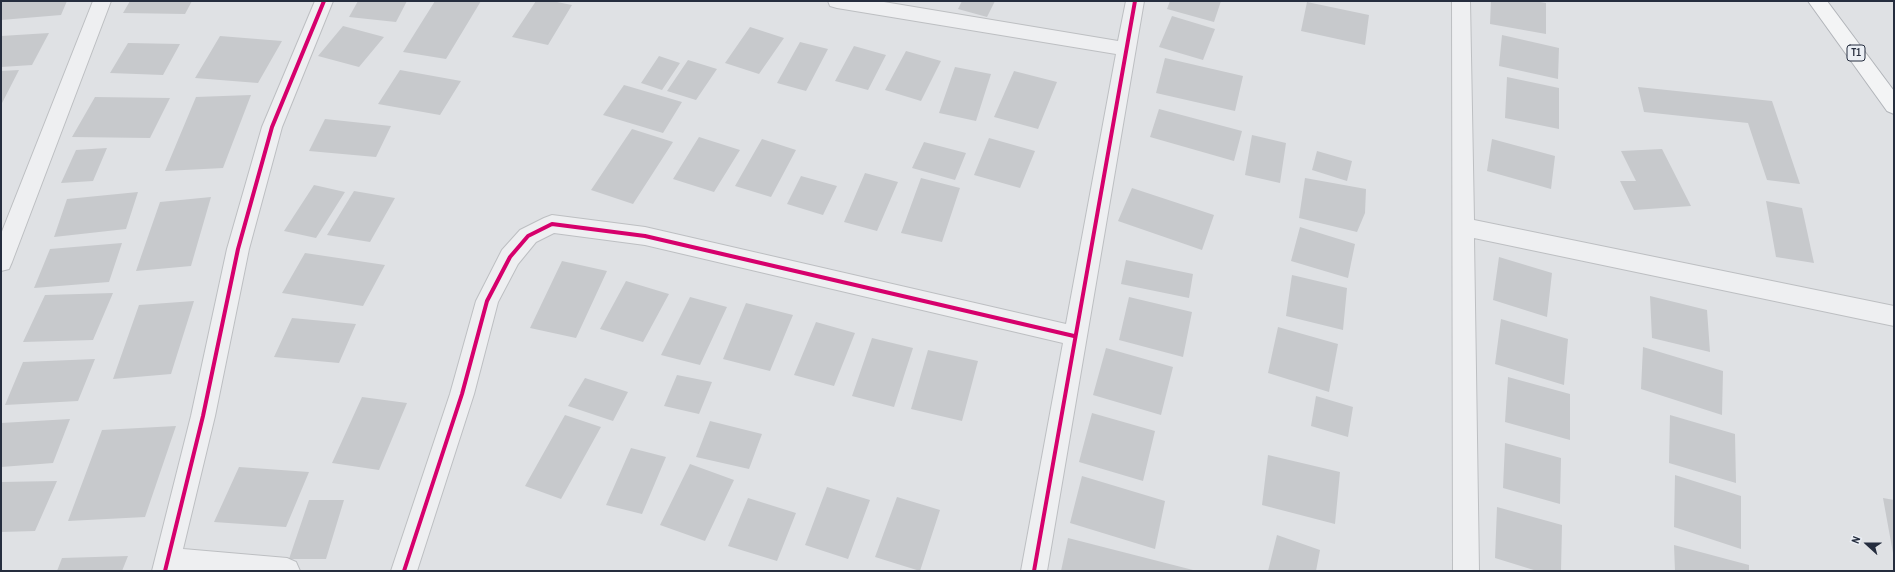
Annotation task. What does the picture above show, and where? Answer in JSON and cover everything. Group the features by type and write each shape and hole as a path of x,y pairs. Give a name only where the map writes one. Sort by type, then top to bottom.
{"highway":[{"name":"T1","path":"1817,1 1894,106"}],"street":[{"path":"1,262 102,1"},
{"path":"287,571 166,566 203,416 238,249 272,126 324,1"},
{"path":"837,1 1126,49"},
{"path":"1034,571 1074,336 1135,1"},
{"path":"1461,1 1466,571"},
{"path":"404,571 462,394 487,301 510,257 528,236 552,224 645,236 1074,336"},
{"path":"1462,227 1894,316"}],"building":[{"path":"1,1 67,1 61,15 1,20"},
{"path":"130,1 192,1 185,14 123,13"},
{"path":"358,1 407,1 396,22 349,17"},
{"path":"435,1 481,1 446,59 403,52"},
{"path":"536,1 552,1 572,5 548,45 512,37"},
{"path":"962,1 995,1 987,17 958,9"},
{"path":"1170,1 1221,1 1214,22 1167,9"},
{"path":"1491,1 1534,1 1546,3 1546,34 1490,24"},
{"path":"1307,2 1369,15 1365,45 1301,31"},
{"path":"1172,16 1215,29 1203,60 1159,47"},
{"path":"343,26 384,37 359,67 318,56"},
{"path":"750,27 784,38 759,74 725,63"},
{"path":"49,33 32,65 1,67 1,36"},
{"path":"1502,35 1559,48 1558,79 1499,66"},
{"path":"220,36 282,41 258,83 195,78"},
{"path":"800,42 828,49 806,91 777,83"},
{"path":"128,43 180,44 163,75 110,73"},
{"path":"854,46 886,55 868,90 835,81"},
{"path":"906,51 941,61 921,101 885,90"},
{"path":"659,56 680,63 662,90 641,83"},
{"path":"1165,58 1243,76 1235,111 1156,93"},
{"path":"688,60 717,69 696,100 667,91"},
{"path":"955,67 991,74 976,121 939,113"},
{"path":"19,70 1,105 1,71"},
{"path":"400,70 461,81 440,115 378,104"},
{"path":"1014,71 1057,82 1038,129 994,117"},
{"path":"1507,77 1559,88 1559,129 1505,118"},
{"path":"624,85 682,102 663,133 603,115"},
{"path":"1638,87 1772,101 1800,184 1767,180 1748,123 1644,112"},
{"path":"251,95 223,168 165,171 196,97"},
{"path":"95,97 170,98 150,138 72,137"},
{"path":"1159,109 1242,131 1234,161 1150,137"},
{"path":"325,119 391,126 376,157 309,151"},
{"path":"632,129 673,142 633,204 591,190"},
{"path":"1252,135 1286,143 1280,183 1245,175"},
{"path":"699,137 740,150 714,192 673,179"},
{"path":"989,138 1035,151 1020,188 974,175"},
{"path":"762,139 796,150 771,197 735,186"},
{"path":"1492,139 1555,156 1551,189 1487,171"},
{"path":"924,142 966,153 955,180 912,168"},
{"path":"107,148 93,181 61,183 76,150"},
{"path":"1662,149 1691,206 1634,210 1620,181 1636,181 1621,151"},
{"path":"1317,151 1352,161 1347,181 1312,170"},
{"path":"865,173 898,182 877,231 844,222"},
{"path":"801,176 837,186 823,215 787,204"},
{"path":"921,178 960,188 942,242 901,233"},
{"path":"1305,178 1366,189 1365,213 1357,232 1299,218"},
{"path":"314,185 345,192 316,238 284,231"},
{"path":"1132,188 1214,215 1202,250 1118,221"},
{"path":"354,191 395,198 370,242 327,235"},
{"path":"138,192 126,229 54,237 67,199"},
{"path":"211,197 191,266 136,271 160,202"},
{"path":"1766,201 1802,208 1814,263 1776,257"},
{"path":"1300,227 1355,244 1348,278 1291,261"},
{"path":"122,243 109,282 34,288 50,249"},
{"path":"305,253 385,265 363,306 282,293"},
{"path":"1499,257 1552,273 1547,317 1493,300"},
{"path":"1126,260 1193,274 1189,298 1121,284"},
{"path":"562,261 607,271 576,338 530,328"},
{"path":"1292,275 1347,288 1343,330 1286,316"},
{"path":"626,281 669,294 643,342 600,329"},
{"path":"113,293 93,340 23,342 45,295"},
{"path":"1650,296 1707,310 1710,352 1652,338"},
{"path":"690,297 727,307 700,365 661,355"},
{"path":"1129,297 1192,312 1183,357 1119,340"},
{"path":"194,301 171,374 113,379 139,305"},
{"path":"746,303 793,315 770,371 723,359"},
{"path":"292,318 356,324 339,363 274,357"},
{"path":"1501,319 1568,339 1564,385 1495,364"},
{"path":"816,322 855,333 834,386 794,375"},
{"path":"1278,327 1338,344 1329,392 1268,373"},
{"path":"872,338 913,348 894,407 852,396"},
{"path":"1643,347 1723,371 1722,415 1641,389"},
{"path":"1106,348 1173,367 1161,415 1093,395"},
{"path":"928,350 978,361 962,421 911,409"},
{"path":"95,359 78,401 5,405 23,362"},
{"path":"677,375 712,382 699,414 664,406"},
{"path":"1508,377 1570,394 1570,440 1505,422"},
{"path":"585,378 628,392 613,421 568,406"},
{"path":"1316,396 1353,407 1348,437 1311,426"},
{"path":"362,397 407,403 379,470 332,463"},
{"path":"1092,413 1155,431 1143,481 1079,462"},
{"path":"565,415 601,427 561,499 525,486"},
{"path":"1670,415 1735,434 1736,483 1669,463"},
{"path":"70,419 53,463 1,467 1,423"},
{"path":"710,421 762,434 749,469 696,457"},
{"path":"176,426 145,517 68,521 102,430"},
{"path":"1505,443 1561,458 1560,504 1503,488"},
{"path":"631,448 666,457 642,514 606,505"},
{"path":"1268,455 1340,472 1335,524 1262,505"},
{"path":"690,464 734,480 705,541 660,525"},
{"path":"239,467 309,472 286,527 214,522"},
{"path":"1675,475 1741,496 1741,549 1674,527"},
{"path":"1082,476 1165,501 1155,549 1070,523"},
{"path":"57,481 35,531 1,532 1,482"},
{"path":"827,487 870,500 848,559 805,545"},
{"path":"897,497 940,510 920,571 875,557"},
{"path":"748,498 796,513 777,561 728,546"},
{"path":"1883,498 1894,500 1894,553 1893,553"},
{"path":"309,500 344,500 326,559 289,559"},
{"path":"1497,507 1562,525 1561,571 1537,571 1495,558"},
{"path":"1277,535 1320,550 1316,571 1268,571"},
{"path":"1068,538 1193,570 1193,571 1061,571"},
{"path":"1674,545 1749,565 1749,571 1675,571"},
{"path":"128,556 122,571 57,571 62,558"}],"cycle path":[{"path":"165,571 203,416 238,249 272,127 324,1"},
{"path":"1034,571 1135,1"},
{"path":"404,571 462,394 487,301 510,257 528,236 552,224 645,236 1074,336"}]}
